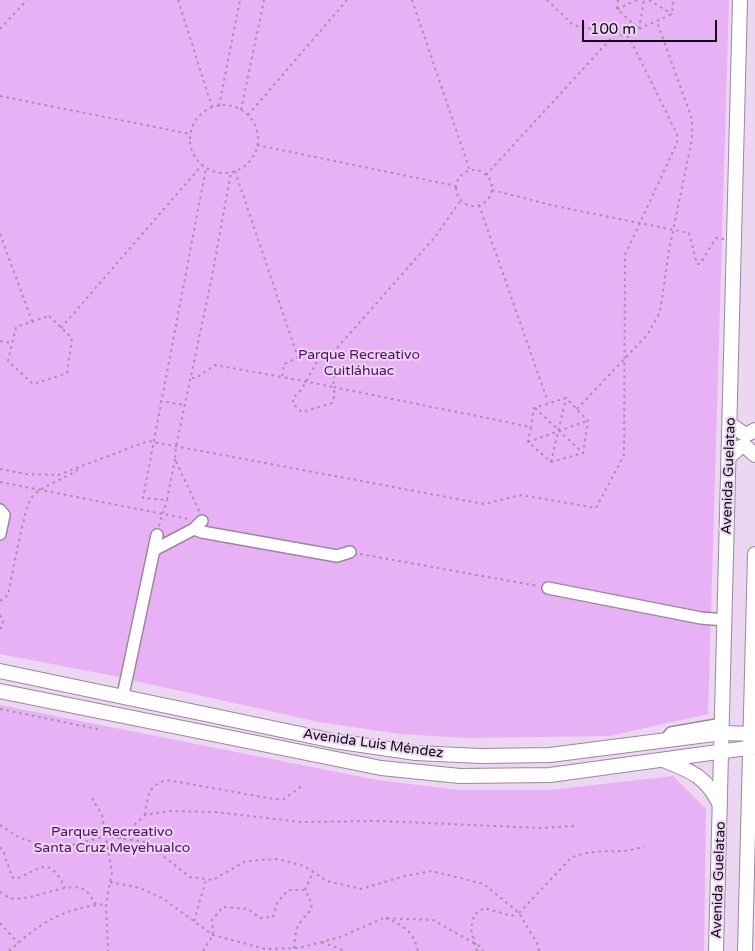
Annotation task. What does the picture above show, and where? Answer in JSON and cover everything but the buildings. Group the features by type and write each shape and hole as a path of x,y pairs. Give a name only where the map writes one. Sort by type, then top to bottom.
{"main road":[{"name":"Avenida Guelatao","path":"716,951 731,425 740,0"},
{"path":"731,425 746,435 755,430"},
{"path":"730,456 740,447 746,447 755,455"},
{"name":"Avenida Guelatao","path":"745,951 750,935 755,554"},
{"name":"Avenida Luis Méndez","path":"0,671 123,695 334,741 425,753 481,756 550,755 722,733 753,740"},
{"name":"Avenida Luis Méndez","path":"0,691 381,768 460,776 550,775 722,750 753,740"},
{"path":"145,720 150,701"},
{"path":"192,729 196,711"},
{"path":"662,759 694,772 702,778 714,792 721,806"}],"street":[{"path":"0,510 4,515 0,534"},
{"path":"154,550 198,525 202,532 337,556 350,552"},
{"path":"123,695 156,535"},
{"path":"548,588 701,618 725,620"}],"path":[{"path":"0,29 27,0"},
{"path":"178,0 212,107"},
{"path":"219,106 240,0"},
{"path":"241,111 264,0"},
{"path":"248,115 347,0"},
{"path":"412,0 470,171"},
{"path":"0,469 26,474 58,475 148,441 484,504 521,495 596,508 624,455 625,256 677,143 677,134 628,37 573,25 547,0"},
{"path":"617,9 618,0"},
{"path":"617,9 637,0"},
{"path":"639,29 644,0"},
{"path":"649,0 672,14"},
{"path":"672,14 673,0"},
{"path":"617,9 639,29"},
{"path":"639,29 672,14"},
{"path":"577,409 648,334 660,312 692,139 692,119 657,22"},
{"path":"486,175 616,33"},
{"path":"0,96 190,134"},
{"path":"228,105 241,111 248,115 256,130 257,146 247,164 236,171 216,172 206,168 192,151 190,134 196,118 212,107 228,105"},
{"path":"257,146 456,186"},
{"path":"61,328 202,165"},
{"path":"167,500 143,498 206,168"},
{"path":"236,171 298,358"},
{"path":"470,171 486,175 492,190 488,199 479,205 470,205 461,200 456,186 461,176 470,171"},
{"path":"156,535 167,500 176,446 211,282 231,172"},
{"path":"492,190 555,206 689,233 697,264 700,264 716,238 735,240"},
{"path":"329,357 435,237 461,200"},
{"path":"479,205 548,402"},
{"path":"0,234 32,321"},
{"path":"48,316 61,328 72,338 67,373 33,384 8,362 16,327 48,316"},
{"path":"0,341 12,343"},
{"path":"282,377 284,364 298,358 311,355 329,357"},
{"path":"320,356 304,382 302,389 293,398 293,404 302,412 332,403 335,372 329,357"},
{"path":"191,378 196,378 214,365 531,427"},
{"path":"534,408 548,402 566,398"},
{"path":"566,398 588,421"},
{"path":"551,462 566,398"},
{"path":"160,401 185,406"},
{"path":"528,442 534,408"},
{"path":"534,408 582,453"},
{"path":"528,442 588,421"},
{"path":"582,453 588,421"},
{"path":"528,442 551,462"},
{"path":"551,462 582,453"},
{"path":"175,459 198,525"},
{"path":"0,601 8,595 30,499 46,487 68,477 81,466"},
{"path":"0,615 3,622 0,630"},
{"path":"0,709 102,730"},
{"path":"145,815 148,793 156,784 167,780 274,800 284,799 303,785"},
{"path":"92,798 102,816 112,872 106,904 108,951"},
{"path":"120,838 145,815 170,811 206,811 300,822 380,821 540,828 575,826"},
{"path":"0,825 20,838 44,845 69,846 106,836 145,842 190,877 213,880 246,861 278,859 304,866 327,881 360,889 405,876 432,871 484,884 518,912 538,945 539,951"},
{"path":"477,951 471,929 474,915 484,908 512,916 571,858 582,853 598,850 636,850 644,846"},
{"path":"0,847 12,877 24,876 38,867 47,867 58,874 65,888"},
{"path":"305,890 313,872"},
{"path":"194,921 206,879"},
{"path":"110,882 140,888 162,898 213,935 265,949 295,949 322,942 340,937 384,918 433,920 483,951"},
{"path":"0,892 10,898 36,897 76,886 86,890 96,905"},
{"path":"203,951 213,935 212,920 223,907 248,909 260,918 273,917 277,902 288,890 305,890"},
{"path":"295,949 298,925 310,914 311,901 305,890"},
{"path":"9,951 61,913 77,907 106,904"},
{"path":"384,918 407,927 415,940 418,951"},
{"path":"0,924 18,943"},
{"path":"322,942 345,951"}],"green space":[{"name":"Parque Recreativo Cuitláhuac","path":"0,0 729,0 708,714 609,736 466,738 400,734 319,722 109,675 0,654"},
{"name":"Parque Recreativo Santa Cruz Meyehualco","path":"0,705 377,780 459,790 551,790 673,776 706,809 704,951 0,951"}]}
